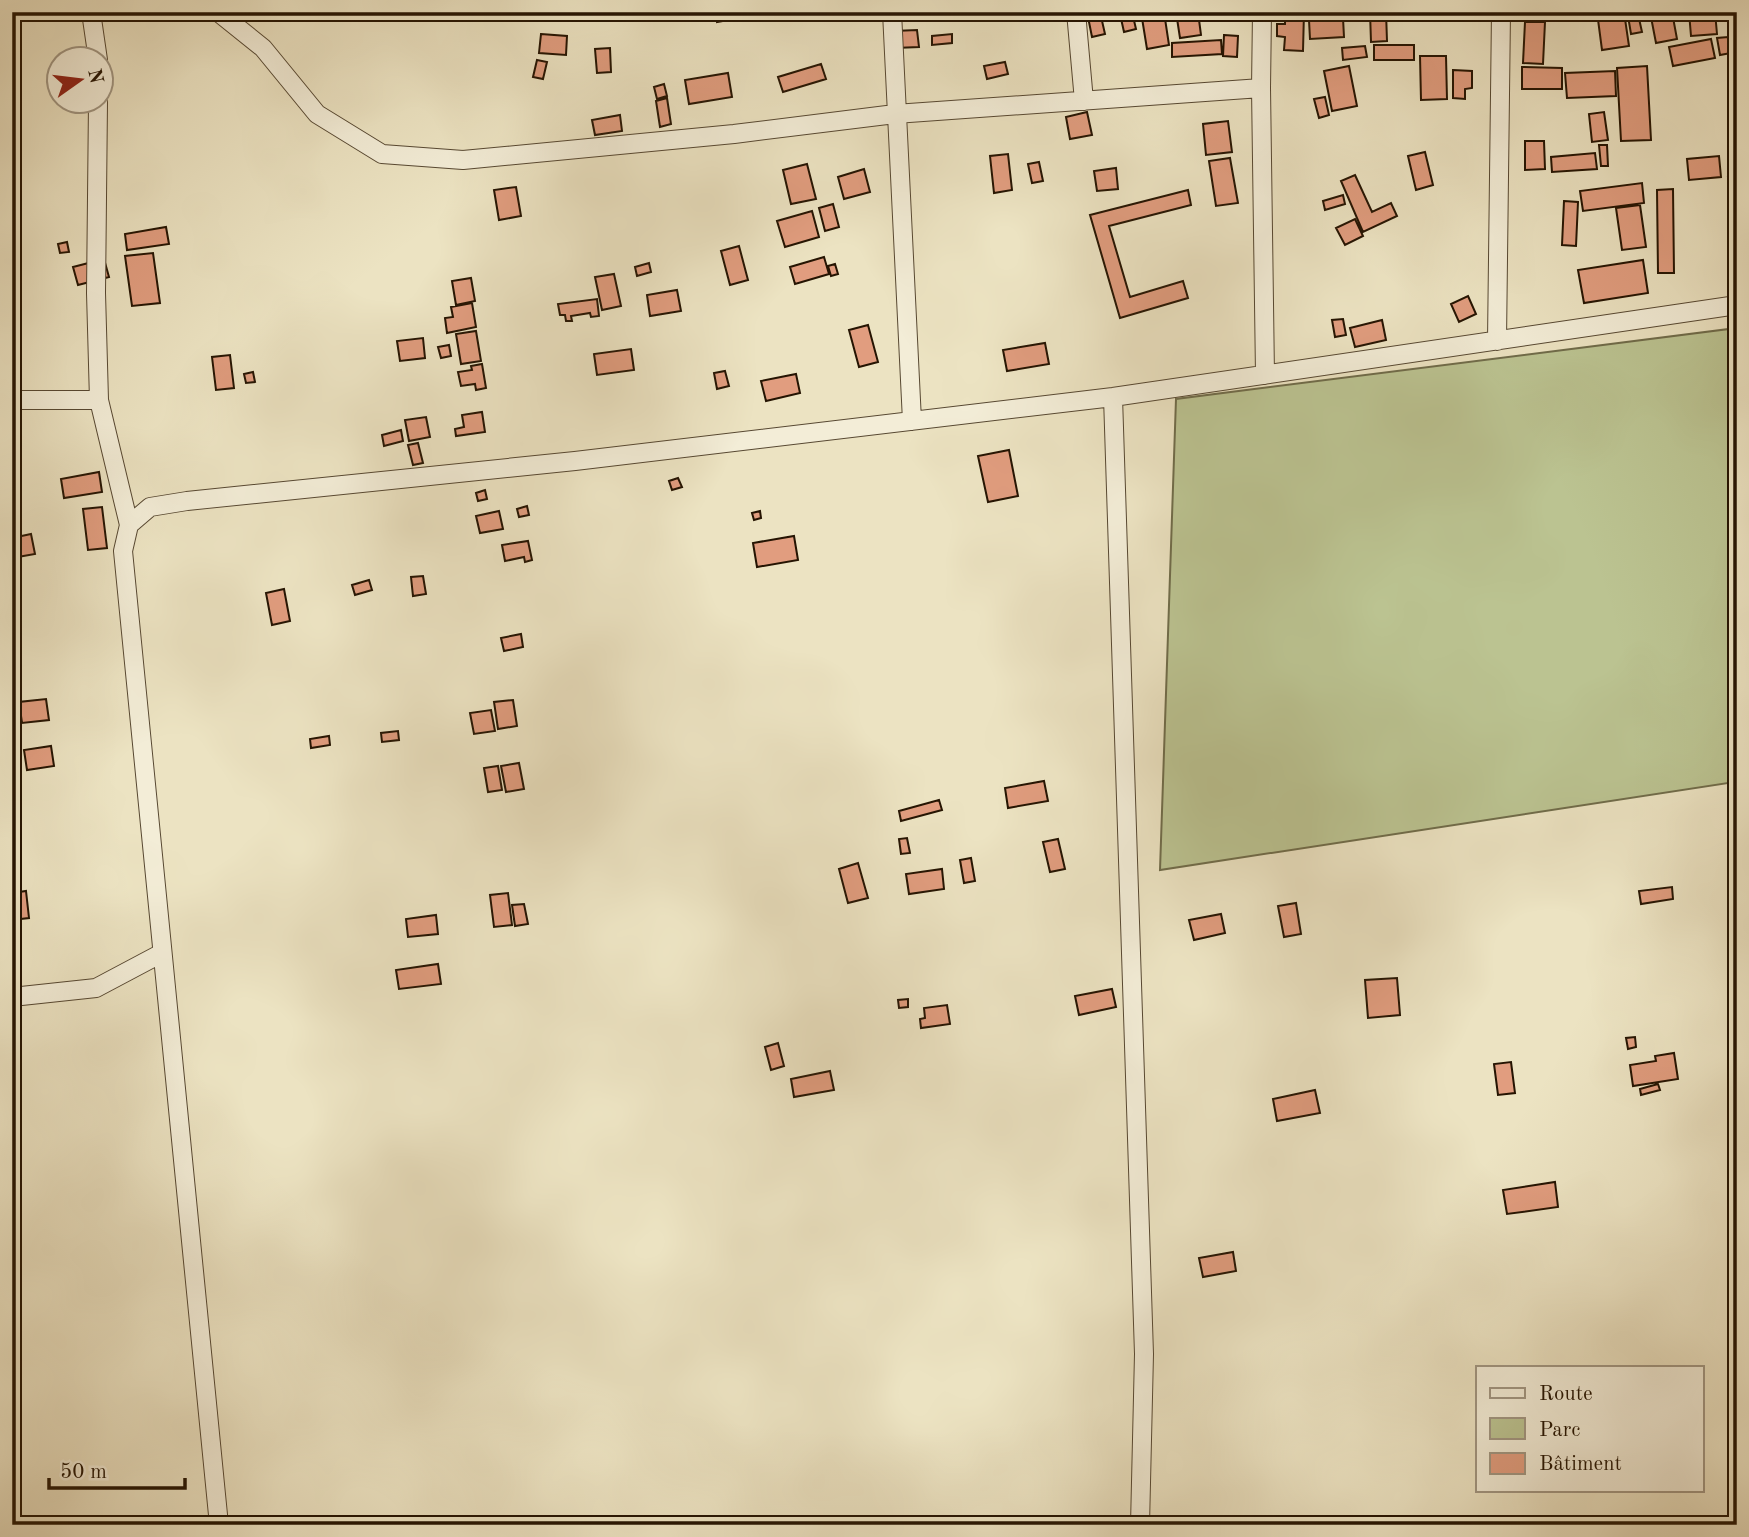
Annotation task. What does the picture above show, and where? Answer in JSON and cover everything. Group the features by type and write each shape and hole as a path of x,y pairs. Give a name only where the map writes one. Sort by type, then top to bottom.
{"street":[{"path":"91,12 96,46"},
{"path":"218,12 264,48 317,114 382,154 463,160 734,134 895,114 1261,88"},
{"path":"892,12 912,421"},
{"path":"1076,12 1084,101"},
{"path":"1262,12 1265,375"},
{"path":"1497,341 1501,12"},
{"path":"99,116 96,293 100,400 128,525 123,551 219,1525"},
{"path":"128,525 150,507 200,499 575,461 1113,397 1737,305"},
{"path":"1113,397 1144,1354 1140,1525"},
{"path":"12,400 100,400"},
{"path":"12,997 96,988 162,953"}],"green space":[{"path":"1737,328 1735,782 1160,870 1176,399"}],"building":[{"path":"715,12 733,12 734,19 717,22"},
{"path":"787,12 807,12 808,14 789,19"},
{"path":"1087,12 1100,12 1105,34 1092,37"},
{"path":"1132,12 1136,29 1124,32 1120,14"},
{"path":"1141,12 1164,12 1169,45 1147,49"},
{"path":"1176,12 1198,12 1201,35 1180,38"},
{"path":"1285,12 1304,12 1303,51 1284,50 1285,37 1277,36 1277,24 1285,24"},
{"path":"1370,12 1386,12 1387,41 1371,42"},
{"path":"1597,12 1624,12 1629,46 1602,50"},
{"path":"1650,12 1672,12 1677,39 1656,43"},
{"path":"1689,12 1715,12 1717,34 1691,36"},
{"path":"1638,14 1642,32 1631,34 1628,16"},
{"path":"1343,18 1344,37 1310,39 1309,20"},
{"path":"1525,22 1545,22 1543,64 1523,63"},
{"path":"917,30 919,47 895,48 894,31"},
{"path":"541,34 567,36 566,55 539,53"},
{"path":"952,34 952,43 932,45 932,36"},
{"path":"1224,35 1238,36 1237,57 1223,56"},
{"path":"1728,37 1731,53 1720,55 1717,38"},
{"path":"1711,39 1715,58 1673,66 1669,47"},
{"path":"1221,40 1222,54 1172,57 1172,43"},
{"path":"1374,45 1414,45 1414,60 1374,60"},
{"path":"1365,46 1367,57 1343,60 1342,48"},
{"path":"610,48 611,72 597,73 595,49"},
{"path":"1420,56 1446,56 1447,99 1421,100"},
{"path":"537,60 547,62 543,79 533,77"},
{"path":"1005,62 1008,74 987,79 984,66"},
{"path":"821,64 826,79 783,92 778,77"},
{"path":"1349,66 1357,106 1332,111 1324,71"},
{"path":"1647,66 1651,140 1621,141 1617,68"},
{"path":"1522,67 1562,68 1562,89 1522,89"},
{"path":"1453,70 1472,71 1472,88 1465,89 1465,99 1453,98"},
{"path":"1615,71 1616,96 1567,98 1565,73"},
{"path":"728,73 732,97 689,104 685,80"},
{"path":"664,84 667,96 657,99 654,87"},
{"path":"1325,97 1329,115 1319,118 1314,99"},
{"path":"667,98 671,124 660,127 656,101"},
{"path":"1087,112 1092,135 1070,139 1066,117"},
{"path":"1604,112 1608,140 1592,142 1589,114"},
{"path":"620,115 622,131 595,135 592,120"},
{"path":"1228,121 1232,152 1206,155 1203,124"},
{"path":"1525,141 1544,141 1545,169 1525,170"},
{"path":"1599,145 1607,145 1608,166 1601,166"},
{"path":"1425,152 1433,185 1416,190 1408,156"},
{"path":"1595,153 1597,169 1552,172 1551,157"},
{"path":"1008,154 1012,190 994,193 990,156"},
{"path":"1719,156 1721,177 1689,180 1687,159"},
{"path":"1230,158 1238,203 1216,206 1209,161"},
{"path":"1039,162 1043,181 1032,183 1028,164"},
{"path":"807,164 816,199 791,204 783,170"},
{"path":"1116,168 1118,189 1097,191 1094,171"},
{"path":"864,169 870,192 844,199 838,177"},
{"path":"1355,175 1372,212 1391,203 1397,216 1363,232 1341,181"},
{"path":"1737,175 1737,199 1731,200 1728,177"},
{"path":"1642,183 1644,203 1583,211 1580,191"},
{"path":"516,187 521,216 499,220 494,190"},
{"path":"1673,189 1674,273 1658,273 1657,190"},
{"path":"1188,190 1191,205 1109,226 1130,297 1183,281 1188,298 1120,318 1090,215"},
{"path":"1343,195 1345,204 1325,210 1323,201"},
{"path":"1564,201 1578,202 1576,246 1562,245"},
{"path":"833,204 839,227 825,231 819,208"},
{"path":"1640,205 1646,247 1622,250 1616,208"},
{"path":"812,211 819,237 785,247 777,221"},
{"path":"1355,219 1363,236 1345,245 1336,228"},
{"path":"166,227 169,244 127,250 125,234"},
{"path":"67,242 69,252 60,253 58,244"},
{"path":"739,246 748,280 730,285 721,251"},
{"path":"153,253 160,303 132,306 125,256"},
{"path":"824,257 829,274 795,284 790,267"},
{"path":"104,259 109,277 78,285 73,267"},
{"path":"1643,260 1648,293 1584,303 1578,270"},
{"path":"649,263 651,272 637,276 635,267"},
{"path":"835,264 838,274 831,276 828,266"},
{"path":"614,274 621,306 602,310 595,277"},
{"path":"471,278 475,301 456,305 452,281"},
{"path":"677,290 681,311 650,316 647,295"},
{"path":"1468,296 1476,314 1459,322 1451,304"},
{"path":"597,299 599,316 591,317 590,313 571,316 572,321 566,321 565,315 560,315 558,304"},
{"path":"472,303 476,327 447,333 445,318 453,317 451,307"},
{"path":"1343,319 1346,335 1335,337 1332,320"},
{"path":"1382,320 1386,340 1355,347 1350,328"},
{"path":"868,325 878,362 859,367 849,330"},
{"path":"476,331 481,361 461,364 456,334"},
{"path":"423,338 425,358 400,361 397,341"},
{"path":"1045,343 1049,364 1007,371 1003,350"},
{"path":"449,345 451,356 441,358 438,347"},
{"path":"631,349 634,370 597,375 594,354"},
{"path":"230,355 234,388 216,390 212,357"},
{"path":"482,364 486,388 476,390 475,384 461,386 458,372 472,370 471,366"},
{"path":"725,371 729,386 717,389 714,373"},
{"path":"253,372 255,382 246,383 244,374"},
{"path":"796,374 800,393 766,401 761,381"},
{"path":"482,412 485,432 456,436 455,429 464,427 462,415"},
{"path":"426,417 430,437 409,441 405,420"},
{"path":"401,430 403,441 384,446 382,435"},
{"path":"418,443 423,463 413,465 408,445"},
{"path":"1009,450 1018,496 988,502 978,456"},
{"path":"99,472 102,492 64,498 61,479"},
{"path":"678,478 682,487 672,490 669,481"},
{"path":"485,490 487,499 478,501 476,493"},
{"path":"527,506 529,515 519,517 517,509"},
{"path":"102,507 107,548 88,550 83,509"},
{"path":"499,511 503,529 480,533 476,516"},
{"path":"760,511 761,518 754,520 752,513"},
{"path":"31,534 35,554 12,558 12,538"},
{"path":"794,536 798,560 757,567 753,543"},
{"path":"528,541 532,560 525,562 524,557 505,561 502,545"},
{"path":"423,576 426,594 413,596 411,577"},
{"path":"369,580 372,590 355,595 352,585"},
{"path":"284,589 290,621 272,625 266,593"},
{"path":"521,634 523,647 504,651 501,638"},
{"path":"46,699 49,720 22,723 19,702"},
{"path":"513,700 517,726 498,729 494,702"},
{"path":"491,710 495,731 474,734 470,713"},
{"path":"398,731 399,740 382,742 381,733"},
{"path":"329,736 330,745 311,748 310,739"},
{"path":"51,746 54,766 27,770 24,750"},
{"path":"519,763 524,789 506,792 501,766"},
{"path":"498,766 502,790 488,792 484,768"},
{"path":"1044,781 1048,801 1008,808 1005,788"},
{"path":"939,800 942,810 901,821 899,811"},
{"path":"907,838 910,853 901,854 899,839"},
{"path":"1058,839 1065,869 1050,872 1043,842"},
{"path":"971,858 975,881 964,883 960,860"},
{"path":"858,863 868,898 848,903 839,869"},
{"path":"942,869 944,889 909,894 906,874"},
{"path":"1672,887 1673,899 1641,904 1639,891"},
{"path":"26,891 29,918 12,920 12,893"},
{"path":"508,893 512,925 494,927 490,895"},
{"path":"1296,903 1301,934 1284,937 1278,906"},
{"path":"524,904 528,924 515,926 512,905"},
{"path":"1221,914 1225,933 1194,940 1189,920"},
{"path":"436,915 438,934 408,937 406,919"},
{"path":"438,964 441,984 399,989 396,970"},
{"path":"1397,978 1400,1015 1368,1018 1365,980"},
{"path":"1112,989 1116,1007 1079,1015 1075,996"},
{"path":"908,999 908,1007 899,1008 898,1000"},
{"path":"947,1005 950,1024 921,1028 920,1019 925,1018 924,1008"},
{"path":"1635,1037 1636,1047 1628,1049 1626,1038"},
{"path":"778,1043 784,1066 771,1070 765,1047"},
{"path":"1674,1053 1678,1079 1633,1086 1630,1065 1656,1061 1655,1056"},
{"path":"1511,1062 1515,1093 1498,1095 1494,1064"},
{"path":"830,1071 834,1090 794,1097 791,1079"},
{"path":"1658,1084 1660,1090 1641,1095 1640,1089"},
{"path":"1315,1090 1320,1113 1277,1121 1273,1099"},
{"path":"1555,1182 1558,1207 1507,1214 1503,1190"},
{"path":"1233,1252 1236,1271 1203,1277 1199,1258"}]}
